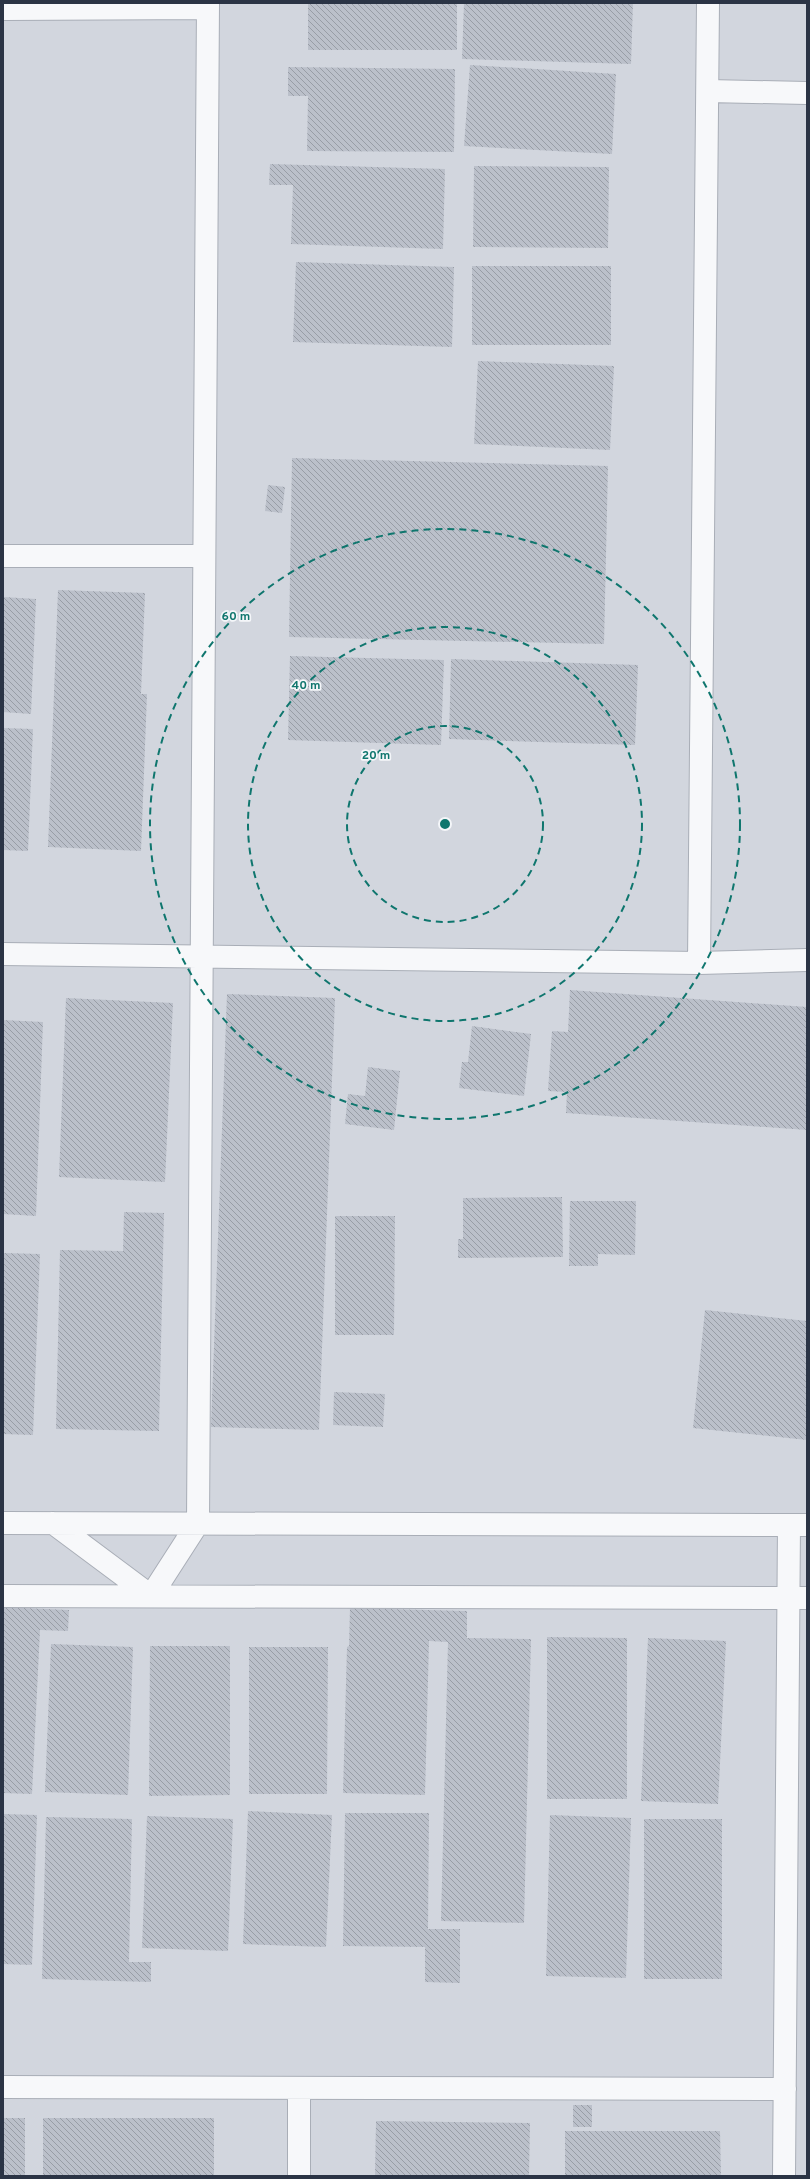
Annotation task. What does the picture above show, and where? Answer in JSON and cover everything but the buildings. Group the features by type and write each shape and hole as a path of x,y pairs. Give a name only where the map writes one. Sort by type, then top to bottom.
{"street":[{"path":"699,963 708,3"},
{"path":"3,9 208,6 198,1523 150,1596"},
{"path":"708,91 807,93"},
{"path":"3,556 204,556"},
{"path":"3,954 699,963 807,960"},
{"path":"3,1523 798,1525 798,1598 784,2176"},
{"path":"53,1523 150,1596"},
{"path":"798,1598 807,1584"},
{"path":"3,1596 798,1598"},
{"path":"3,2087 785,2089"},
{"path":"299,2088 299,2176"}],"shaded area":[{"path":"3,3 807,3 807,2176 3,2176"}]}
